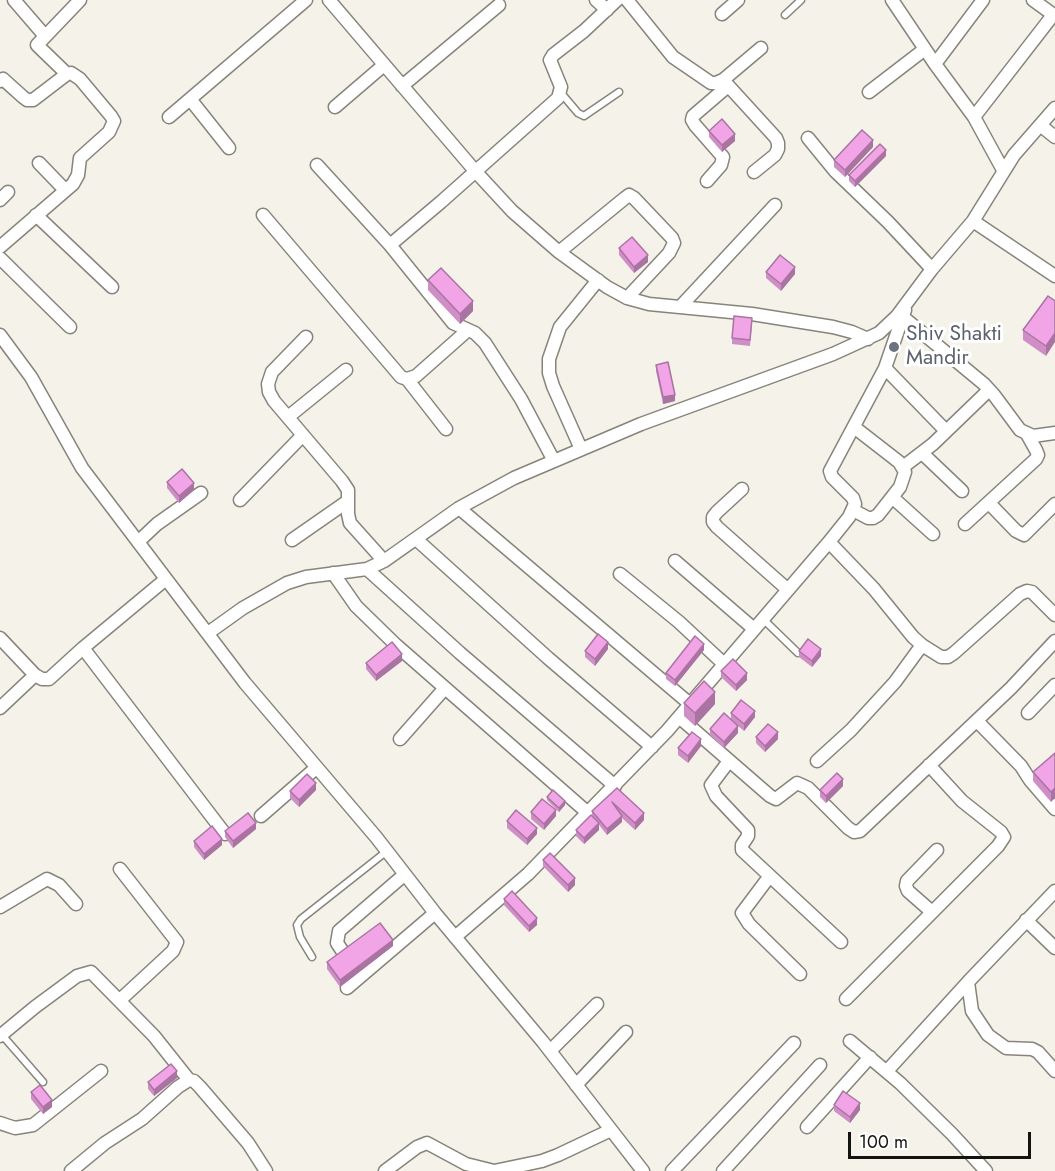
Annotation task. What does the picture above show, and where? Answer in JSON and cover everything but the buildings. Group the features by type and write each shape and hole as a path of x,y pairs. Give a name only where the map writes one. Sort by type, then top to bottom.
{"street":[{"path":"14,0 45,36"},
{"path":"67,74 37,45 80,0"},
{"path":"169,117 306,0"},
{"path":"329,0 512,211 559,252 598,280 627,298 650,304 752,314 833,327 868,339"},
{"path":"596,0 607,10"},
{"path":"390,245 558,98 561,87 550,60 553,55 617,0"},
{"path":"627,0 673,57 711,83 726,83 776,138 778,149 775,155 754,172"},
{"path":"722,14 738,0"},
{"path":"935,64 984,0"},
{"path":"974,117 1054,16 1033,0"},
{"path":"897,2 935,64 974,117 1003,170"},
{"path":"402,86 499,5"},
{"path":"707,181 721,165 723,157 695,125 692,120 693,116 761,48"},
{"path":"869,92 925,49"},
{"path":"335,107 384,65"},
{"path":"0,81 3,79 27,100 33,100 71,73 80,79 114,122 109,132 80,158 76,180 0,247"},
{"path":"190,99 229,148"},
{"path":"208,633 243,608 287,583 306,577 367,569 384,561 459,508 514,478 641,424 868,339 889,325 907,303 932,269 973,221 1014,155 1055,108"},
{"path":"1040,125 1055,138"},
{"path":"808,138 835,171 932,269"},
{"path":"39,163 65,190"},
{"path":"317,165 390,245 453,323 475,333 485,343 521,399 554,461"},
{"path":"559,252 624,198 629,195 634,198 672,238 674,243 669,253 627,298"},
{"path":"680,307 775,205"},
{"path":"36,215 112,287"},
{"path":"263,215 401,377 407,379 446,429"},
{"path":"973,221 1055,276"},
{"path":"0,258 70,327"},
{"path":"581,449 552,386 549,359 560,327 598,280"},
{"path":"456,937 512,890 652,747 829,542 853,510 854,498 832,477 830,471 885,368 907,303"},
{"path":"903,317 989,390 1015,426 1033,436 1055,433"},
{"path":"407,379 416,376 431,364 468,330"},
{"path":"0,335 31,377 82,468 245,683 387,851 404,875 550,1051 643,1171"},
{"path":"306,337 272,372 268,384 269,392 274,401 342,481 348,490 350,523 384,561"},
{"path":"885,368 946,431"},
{"path":"288,417 346,370"},
{"path":"903,467 922,453 989,390"},
{"path":"853,510 862,517 873,518 892,497 903,480 905,472 903,467 854,427"},
{"path":"965,524 1036,459 1038,455 1027,434"},
{"path":"240,500 303,435"},
{"path":"922,453 962,491"},
{"path":"742,489 717,512 713,517 713,522 787,589"},
{"path":"138,542 157,524 201,493"},
{"path":"892,497 933,534"},
{"path":"292,540 348,501"},
{"path":"989,503 1016,531 1024,535 1055,504"},
{"path":"459,508 690,704"},
{"path":"416,539 548,658 652,747"},
{"path":"829,542 922,645 940,657 948,657 1020,594 1027,591 1032,592 1055,615"},
{"path":"675,561 754,629"},
{"path":"367,569 460,653 615,786"},
{"path":"333,573 356,606 396,645 588,813"},
{"path":"620,574 679,622 724,664"},
{"path":"0,638 35,675 42,679 49,679 82,648 166,579"},
{"path":"679,717 776,799 797,783 803,785 854,832 860,831 977,721 1055,641"},
{"path":"817,761 863,717 904,671 922,645"},
{"path":"82,648 225,834"},
{"path":"0,708 35,675"},
{"path":"1028,713 1055,685"},
{"path":"400,740 445,688"},
{"path":"977,721 1021,766 1055,809"},
{"path":"729,761 711,785 712,791 748,830 742,850 841,942"},
{"path":"846,999 998,846 1004,837 1001,832 962,801 929,765"},
{"path":"261,816 316,768"},
{"path":"932,912 908,891 906,886 907,881 937,850"},
{"path":"120,869 177,942 173,951 120,1000"},
{"path":"343,952 337,938 339,931 404,875"},
{"path":"769,877 744,910 744,918 800,974"},
{"path":"0,908 47,879 59,885 76,904"},
{"path":"887,1071 1055,891"},
{"path":"347,988 435,913"},
{"path":"1026,920 1055,948"},
{"path":"1,1036 35,1007 83,973 91,972 164,1048 189,1080 194,1081 200,1087 248,1143 266,1171"},
{"path":"968,982 972,1011 988,1035 1006,1048 1032,1049 1038,1052 1055,1071"},
{"path":"550,1051 597,1004"},
{"path":"576,1085 626,1032"},
{"path":"850,1041 887,1071 952,1134 986,1171"},
{"path":"672,1171 794,1043"},
{"path":"807,1127 870,1057"},
{"path":"723,1171 820,1065"},
{"path":"0,1123 15,1128 33,1125 101,1071"},
{"path":"71,1171 105,1143 142,1119 189,1080"},
{"path":"385,1171 417,1147 427,1143 466,1164 486,1170 544,1166 558,1155 611,1130"}],"lane":[{"path":"784,15 801,0"},
{"path":"561,92 578,113 584,116 619,92"},
{"path":"763,619 798,653"},
{"path":"312,957 300,937 297,925 387,851"},
{"path":"1,1036 43,1082"}],"place":[{"name":"Shiv Shakti Mandir","path":"894,347"}]}
